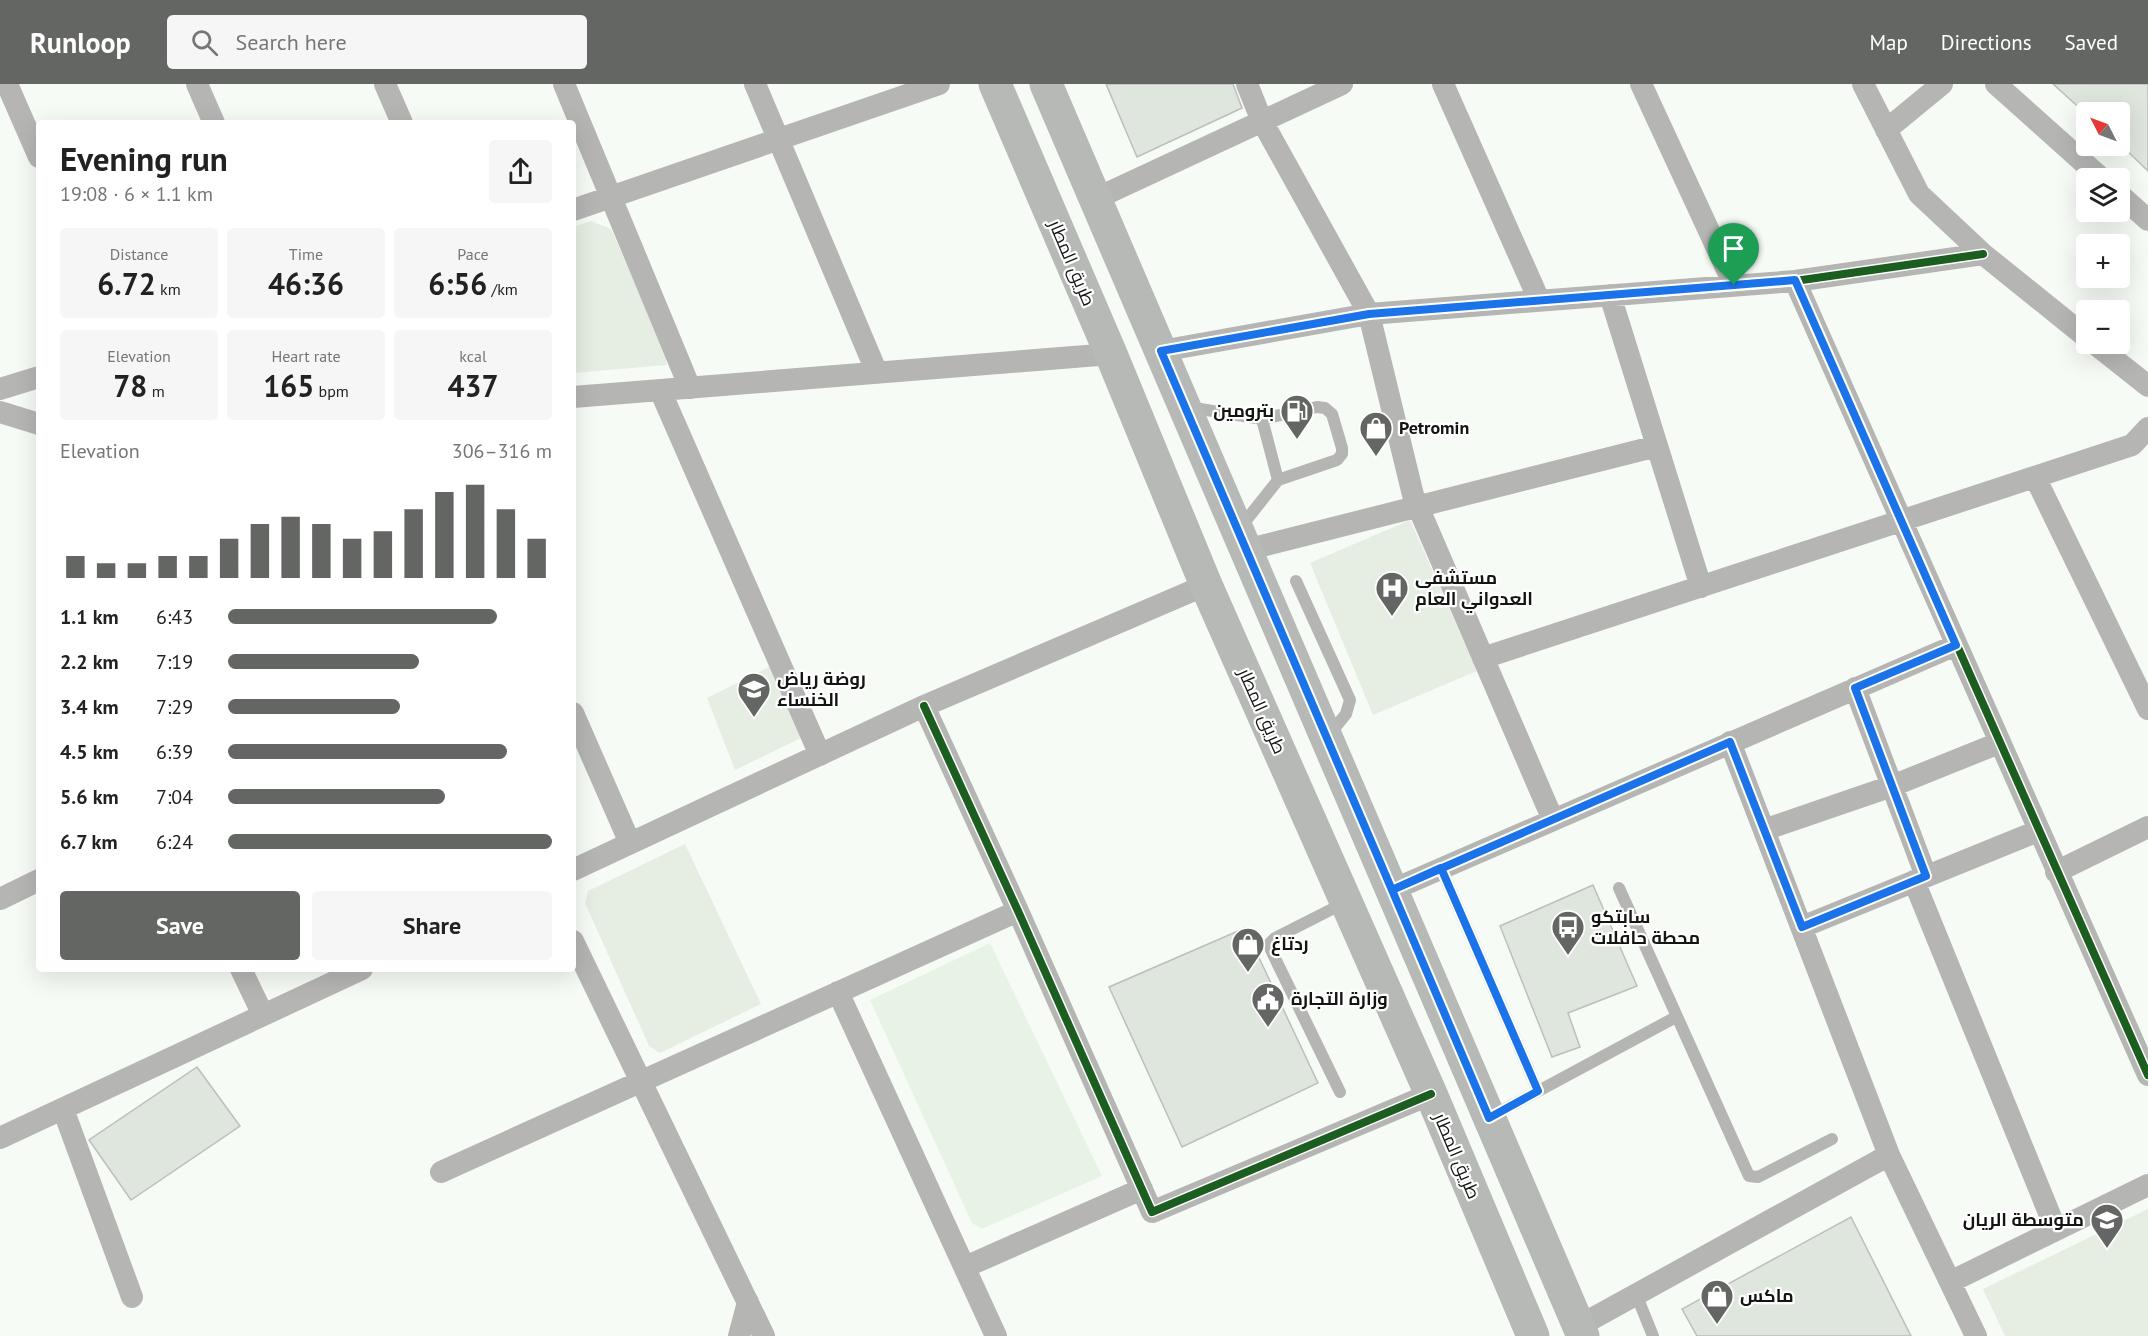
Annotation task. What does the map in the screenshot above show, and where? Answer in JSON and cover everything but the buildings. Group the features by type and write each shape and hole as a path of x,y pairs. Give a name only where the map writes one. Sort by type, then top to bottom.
{"main road":[{"name":"طريق المطار","path":"995,84 1111,354 1206,585 1347,901 1533,1336"},
{"path":"1046,84 1581,1331"}],"street":[{"path":"7,84 36,150"},
{"path":"197,84 213,120"},
{"path":"385,84 401,120"},
{"path":"564,84 690,388"},
{"path":"755,84 877,373"},
{"path":"576,209 777,140 914,88 939,84"},
{"path":"1247,84 1262,121 1369,314 1413,495 1552,819"},
{"path":"1095,199 1342,84"},
{"path":"1443,84 1539,300"},
{"path":"1641,84 1734,285"},
{"path":"1863,84 1919,194 1983,254 2076,329"},
{"path":"1886,130 1942,84"},
{"path":"1996,84 2091,168"},
{"path":"2130,204 2148,220"},
{"path":"1161,351 1369,314 1795,280 1983,254"},
{"path":"1795,280 2056,872 2148,1074"},
{"path":"1610,295 1701,587"},
{"path":"576,398 1111,354"},
{"path":"2108,354 2148,386"},
{"path":"0,389 36,378"},
{"path":"660,390 820,755"},
{"path":"0,412 36,423"},
{"path":"1483,658 2132,445 2148,428"},
{"path":"1242,541 1417,506 1657,446"},
{"path":"2035,477 2148,709"},
{"path":"576,869 924,706 1206,585"},
{"path":"1392,890 1956,645"},
{"path":"1855,688 1892,786 1920,879 2056,1230"},
{"path":"924,706 1018,910 1152,1212 1431,1094"},
{"path":"576,720 630,843"},
{"path":"1730,742 1889,1155 1976,1336"},
{"path":"1764,830 1892,786 1999,743"},
{"path":"2056,872 2148,826"},
{"path":"1802,927 2038,831"},
{"path":"0,899 36,881"},
{"path":"441,1172 1018,910"},
{"path":"576,947 764,1336"},
{"path":"242,972 263,1015"},
{"path":"0,1138 356,972"},
{"path":"838,992 996,1336"},
{"path":"63,1109 132,1297"},
{"path":"1581,1331 1636,1294 1889,1155"},
{"path":"1950,1282 2148,1185"},
{"path":"965,1268 1142,1190"},
{"path":"739,1336 748,1302"}],"lane":[{"path":"1184,407 1262,419 1317,407 1325,408 1332,414 1342,454 1336,460 1278,480 1242,541"},
{"path":"1262,419 1278,480"},
{"path":"1296,581 1350,700 1346,714 1327,738"},
{"path":"1441,868 1538,1091"},
{"path":"1619,888 1749,1176 1758,1177 1832,1139"},
{"path":"1340,1092 1270,950 1270,943 1275,938 1347,901"},
{"path":"1489,1118 1676,1017"},
{"path":"1636,1294 1653,1336"}],"shaded area":[{"path":"591,221 611,229 663,346 667,365 576,373 576,226"},
{"name":"مستشفى العدواني العام","path":"1410,520 1477,671 1373,715 1310,563"},
{"name":"روضة رياض الخنساء","path":"771,666 801,738 735,770 707,698"},
{"path":"685,844 761,1004 660,1053 649,1046 585,903 588,891"},
{"name":"متوسطة الريان","path":"2148,1209 2148,1336 2005,1336 1983,1289"}],"green space":[{"path":"990,943 1102,1176 982,1229 972,1223 870,1000"}],"cycle path":[{"path":"1161,351 1369,314 1795,281 1983,254"},
{"path":"1795,281 2148,1075"},
{"path":"924,706 1152,1212 1431,1094"}],"place":[{"name":"بترومين","path":"1297,440"},
{"name":"Petromin","path":"1376,457"},
{"name":"مستشفى العدواني العام","path":"1392,617"},
{"name":"روضة رياض الخنساء","path":"754,718"},
{"name":"سابتكو محطة حافلات","path":"1568,956"},
{"name":"ردتاغ","path":"1248,973"},
{"name":"وزارة التجارة","path":"1268,1028"},
{"name":"متوسطة الريان","path":"2107,1249"},
{"name":"ماكس","path":"1717,1325"}],"route":[{"path":"1734,285 1369,314 1161,351 1392,890 1441,868 1538,1091 1489,1118 1392,890 1552,819 1730,742 1802,927 1926,876 1855,688 1956,645 1795,280 1734,285"}]}
